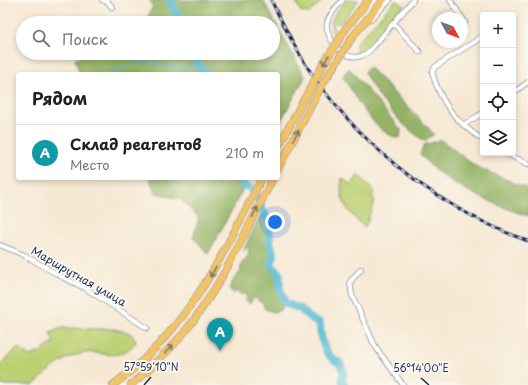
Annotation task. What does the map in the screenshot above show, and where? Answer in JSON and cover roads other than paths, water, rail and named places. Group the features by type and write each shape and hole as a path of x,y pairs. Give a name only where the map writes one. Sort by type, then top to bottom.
{"main road":[{"path":"280,143 324,63 347,27 368,0"},
{"path":"280,165 322,85 352,36 383,0"},
{"path":"114,385 150,354 178,324 203,289 261,180"},
{"path":"131,385 162,357 193,321 221,278 272,180"}],"street":[{"path":"102,0 107,2 112,7"},
{"path":"343,0 330,16 327,28 337,46 348,55 358,57 367,53 413,0"},
{"path":"352,36 390,0"},
{"path":"450,0 458,12"},
{"path":"393,23 420,52"},
{"path":"480,38 435,67 432,72 438,90 452,113 463,125 480,138"},
{"path":"516,90 528,82"},
{"path":"463,125 480,115"},
{"path":"511,156 528,164"},
{"name":"Маршрутная улица","path":"0,245 19,253 85,288 147,328"},
{"path":"361,269 350,282 351,291 375,346 403,385"}],"waterway":[{"path":"170,0 179,16"},
{"path":"196,60 199,67 205,72"},
{"path":"108,70 115,71 129,65 148,62 173,67 199,67"},
{"path":"240,180 242,185 249,187 256,195 269,224 270,242 274,256 271,264 280,275 280,288 285,303 300,309 314,321 320,323 322,341 330,356 340,363 344,373 342,379 344,385"}],"railway":[{"path":"271,0 279,16"},
{"path":"280,17 296,49 314,77 357,129 382,153 409,175 466,213 528,241"}],"place":[{"name":"Склад реагентов","path":"220,351"}]}
